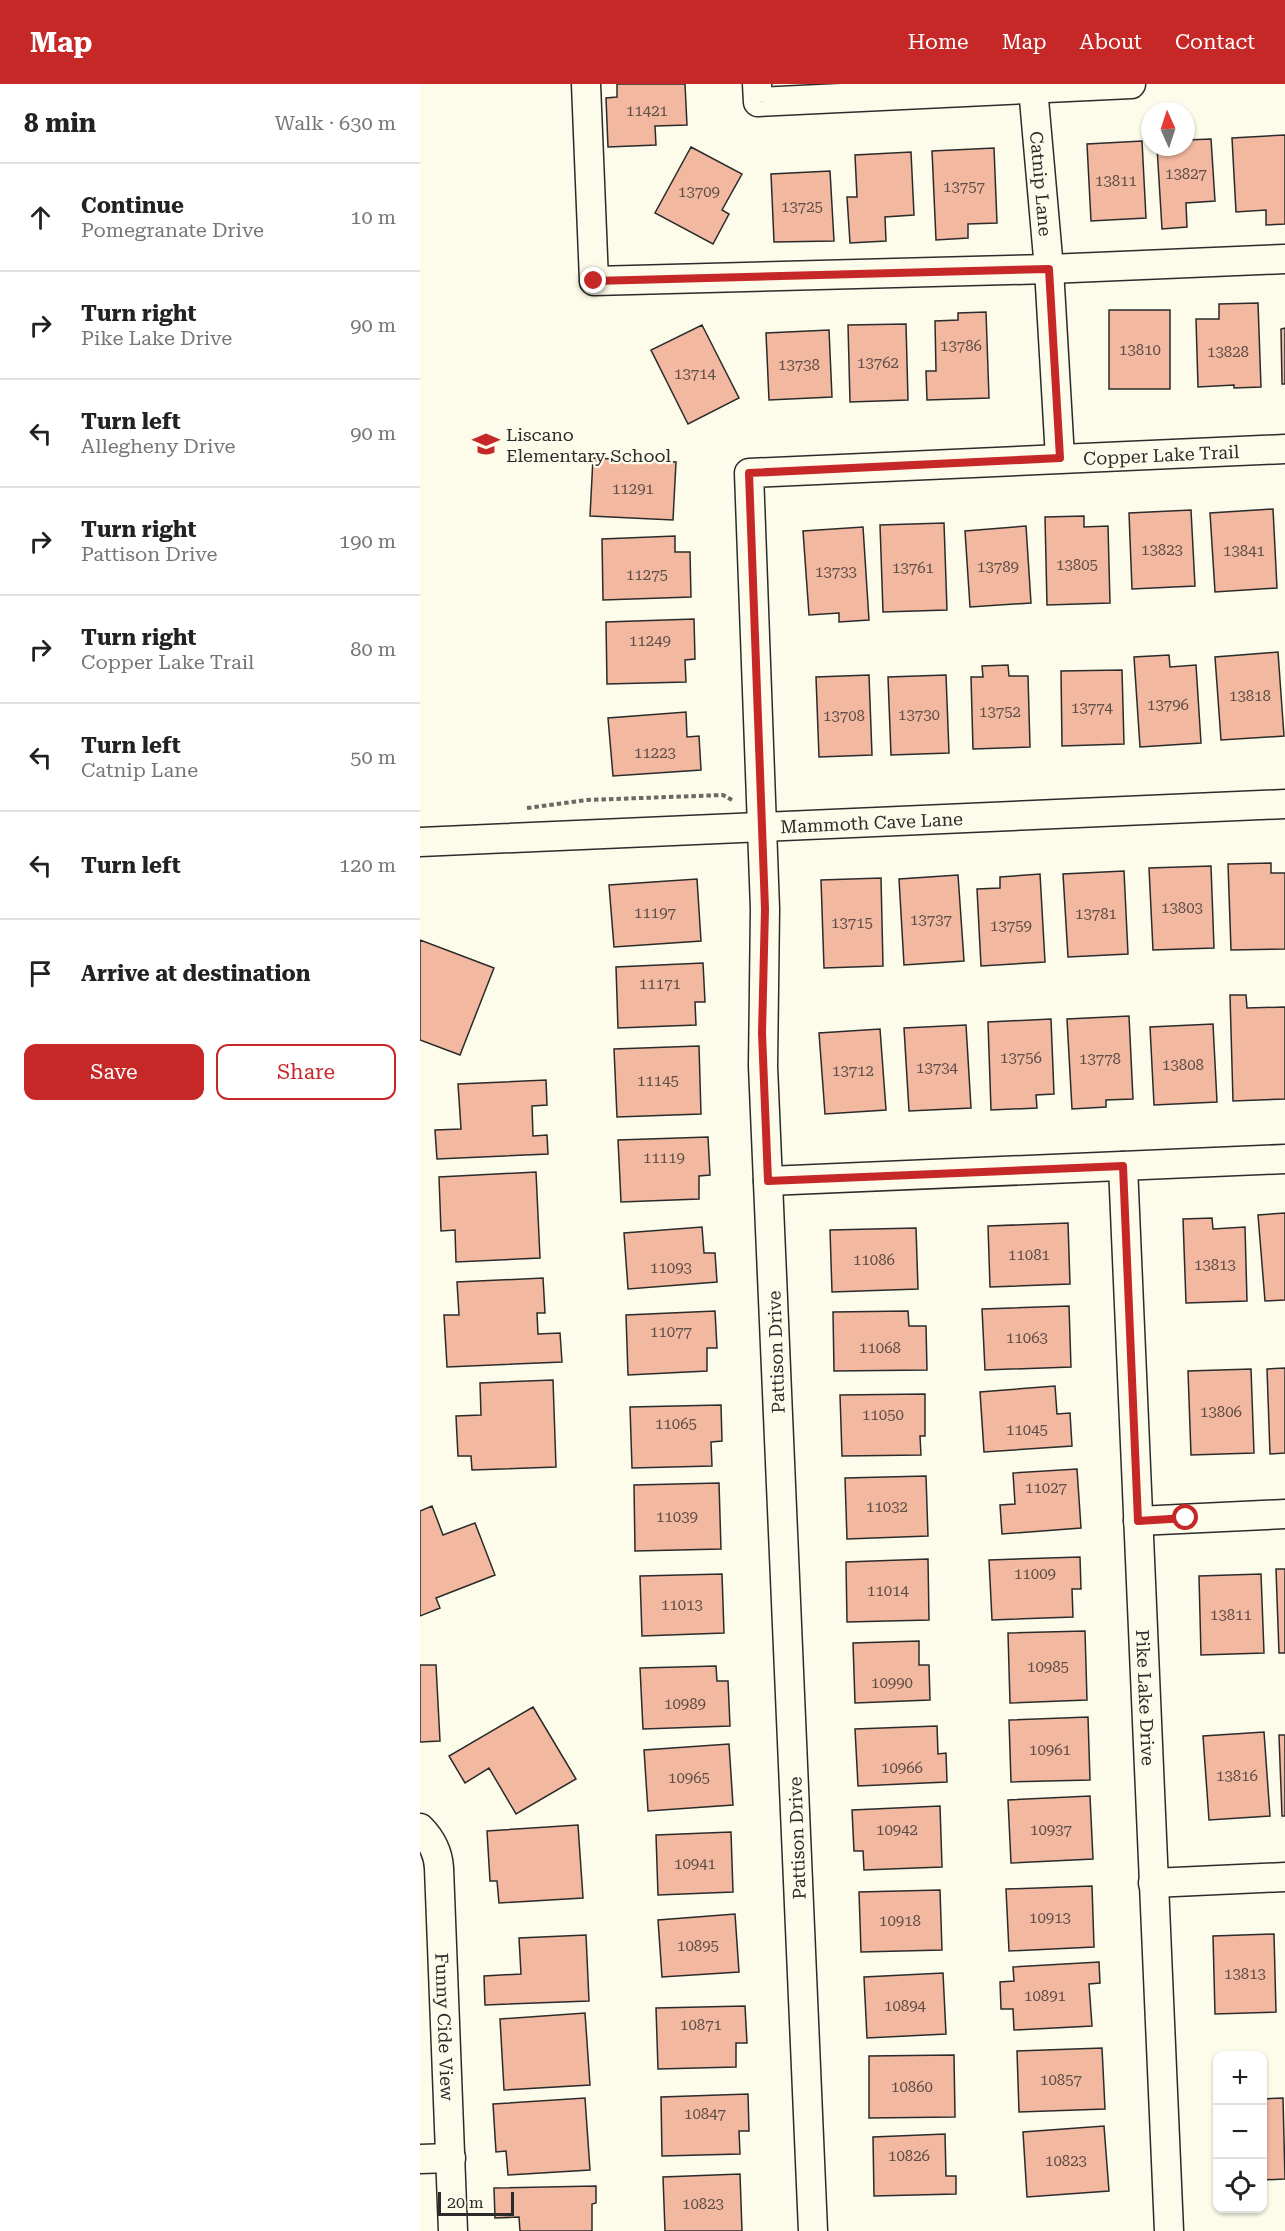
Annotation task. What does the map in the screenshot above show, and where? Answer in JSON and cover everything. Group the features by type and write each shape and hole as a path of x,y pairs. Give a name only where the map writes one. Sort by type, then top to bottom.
{"street":[{"path":"586,84 594,281 1049,269 1285,259"},
{"path":"758,93 1131,84"},
{"name":"Catnip Lane","path":"1033,88 1049,269 1060,458"},
{"name":"Copper Lake Trail","path":"749,473 1285,449"},
{"name":"Pattison Drive","path":"749,473 765,909 762,1033 813,2231"},
{"name":"Mammoth Cave Lane","path":"420,842 1285,804"},
{"path":"768,1181 1285,1159"},
{"name":"Pike Lake Drive","path":"1123,1166 1169,2231"},
{"path":"1138,1521 1285,1514"},
{"name":"Funny Cide View","path":"420,1828 431,1841 439,1861 453,2231"},
{"path":"1154,1883 1285,1877"},
{"path":"420,2159 451,2158"}],"path":[{"path":"519,810 587,800 723,795 732,800"}],"building":[{"path":"617,84 685,84 687,125 655,126 656,145 608,147 606,98 617,97"},
{"path":"1285,135 1285,224 1266,225 1266,210 1236,212 1232,138"},
{"path":"1211,139 1215,201 1186,203 1187,227 1162,229 1158,156 1195,156 1195,140"},
{"path":"1141,141 1146,218 1091,221 1087,144"},
{"path":"691,147 742,174 722,210 729,214 713,244 655,213"},
{"path":"994,148 997,223 968,224 968,238 936,240 932,151"},
{"path":"911,152 914,215 885,217 886,241 850,243 847,197 857,197 855,155"},
{"path":"830,171 834,241 774,242 771,174"},
{"path":"1258,303 1261,387 1234,388 1234,385 1198,387 1196,319 1219,319 1219,304"},
{"path":"1109,310 1170,310 1170,389 1109,389"},
{"path":"986,312 989,398 927,400 926,371 936,371 935,321 958,320 958,313"},
{"path":"906,324 908,400 850,402 848,325"},
{"path":"702,325 739,398 688,424 651,350"},
{"path":"1285,328 1285,384 1282,384 1281,329"},
{"path":"829,330 832,397 769,400 766,333"},
{"path":"593,458 676,462 673,520 590,516"},
{"path":"1273,509 1277,588 1215,592 1210,513"},
{"path":"1191,510 1195,586 1132,589 1129,513"},
{"path":"1084,516 1084,527 1108,526 1110,603 1047,605 1045,517"},
{"path":"944,523 947,610 883,612 880,525"},
{"path":"1026,526 1031,603 970,607 965,531"},
{"path":"863,527 869,620 839,622 839,613 809,615 803,531"},
{"path":"675,536 675,552 690,552 691,597 603,600 602,539"},
{"path":"694,619 695,659 685,660 686,682 607,684 606,622"},
{"path":"1278,652 1284,736 1221,740 1215,657"},
{"path":"1169,655 1170,667 1196,665 1201,743 1140,747 1134,657"},
{"path":"1008,665 1009,676 1028,676 1030,747 973,749 971,677 983,677 982,666"},
{"path":"1122,670 1124,744 1062,746 1061,671"},
{"path":"869,675 872,755 819,757 816,677"},
{"path":"946,675 949,753 891,755 888,677"},
{"path":"686,712 687,737 699,736 701,770 613,776 608,718"},
{"path":"1271,863 1271,873 1285,873 1285,949 1231,950 1228,864"},
{"path":"1211,866 1214,948 1153,950 1149,868"},
{"path":"1124,871 1128,954 1068,957 1063,874"},
{"path":"1040,874 1045,962 981,966 977,889 1000,888 1000,877"},
{"path":"958,875 964,961 904,965 899,879"},
{"path":"881,878 883,966 824,968 821,880"},
{"path":"697,879 701,941 614,947 609,885"},
{"path":"420,940 494,968 460,1055 420,1040"},
{"path":"703,963 705,1002 695,1002 696,1025 618,1028 616,967"},
{"path":"1230,995 1246,995 1247,1008 1285,1007 1285,1099 1233,1101"},
{"path":"1129,1016 1133,1099 1106,1100 1106,1107 1072,1109 1067,1019"},
{"path":"1051,1019 1054,1094 1036,1095 1037,1108 991,1110 988,1022"},
{"path":"1213,1024 1217,1102 1154,1105 1150,1027"},
{"path":"966,1025 971,1108 909,1111 904,1028"},
{"path":"880,1029 886,1110 825,1114 819,1033"},
{"path":"699,1046 701,1114 617,1117 614,1049"},
{"path":"546,1080 547,1105 532,1106 533,1136 547,1135 548,1154 437,1159 435,1130 461,1129 458,1084"},
{"path":"708,1137 710,1175 699,1176 699,1199 621,1202 618,1140"},
{"path":"536,1172 540,1258 456,1262 455,1230 441,1231 439,1177"},
{"path":"1285,1213 1285,1300 1265,1301 1258,1215"},
{"path":"1212,1218 1213,1229 1245,1227 1247,1301 1186,1303 1183,1219"},
{"path":"1068,1223 1070,1284 990,1287 988,1226"},
{"path":"702,1227 704,1253 715,1253 717,1282 628,1289 624,1233"},
{"path":"916,1228 918,1289 832,1292 830,1230"},
{"path":"543,1278 545,1313 537,1313 538,1334 560,1333 562,1362 447,1367 444,1315 459,1315 457,1282"},
{"path":"1069,1306 1071,1367 985,1370 982,1309"},
{"path":"715,1311 717,1348 707,1348 707,1371 628,1375 626,1315"},
{"path":"908,1311 909,1326 926,1326 927,1370 834,1371 833,1312"},
{"path":"1285,1368 1285,1453 1270,1454 1267,1369"},
{"path":"1251,1369 1254,1453 1191,1455 1188,1371"},
{"path":"553,1380 556,1467 472,1470 471,1456 458,1456 456,1416 481,1415 480,1383"},
{"path":"1055,1386 1057,1414 1070,1413 1072,1446 984,1452 980,1392"},
{"path":"925,1394 925,1436 920,1436 921,1455 842,1456 840,1395"},
{"path":"721,1405 722,1441 711,1442 712,1466 632,1468 630,1407"},
{"path":"1077,1469 1081,1528 1002,1534 1000,1505 1015,1504 1013,1473"},
{"path":"926,1476 928,1536 847,1539 845,1478"},
{"path":"719,1483 721,1549 635,1551 634,1485"},
{"path":"432,1506 443,1535 475,1523 495,1575 436,1598 440,1608 420,1616 420,1511"},
{"path":"1080,1557 1081,1589 1072,1589 1073,1617 992,1620 989,1560"},
{"path":"928,1559 929,1620 847,1622 846,1562"},
{"path":"1276,1569 1285,1569 1285,1653 1279,1653"},
{"path":"722,1574 724,1633 642,1636 640,1576"},
{"path":"1261,1574 1264,1653 1201,1655 1199,1576"},
{"path":"1085,1631 1087,1700 1010,1703 1008,1633"},
{"path":"919,1641 919,1665 929,1665 930,1700 855,1703 853,1643"},
{"path":"420,1665 436,1665 440,1741 420,1742"},
{"path":"716,1666 717,1681 728,1681 730,1726 643,1729 640,1668"},
{"path":"533,1707 576,1779 516,1814 489,1768 465,1783 449,1756"},
{"path":"1088,1717 1090,1780 1011,1782 1009,1720"},
{"path":"937,1726 938,1754 946,1753 947,1782 858,1786 855,1729"},
{"path":"1264,1732 1270,1816 1209,1820 1203,1736"},
{"path":"1279,1735 1285,1735 1285,1816 1282,1816"},
{"path":"729,1744 733,1805 648,1811 644,1750"},
{"path":"1090,1796 1093,1859 1011,1863 1008,1800"},
{"path":"940,1806 942,1867 864,1870 863,1851 854,1851 852,1810"},
{"path":"578,1825 583,1898 499,1903 497,1881 490,1881 487,1831"},
{"path":"731,1832 733,1892 658,1895 656,1835"},
{"path":"1092,1886 1094,1947 1009,1951 1006,1889"},
{"path":"940,1890 942,1950 861,1952 859,1892"},
{"path":"735,1914 739,1972 662,1977 658,1920"},
{"path":"1274,1934 1276,2012 1215,2014 1213,1936"},
{"path":"586,1935 589,2001 485,2005 484,1976 521,1974 519,1938"},
{"path":"1099,1962 1100,1983 1089,1984 1092,2026 1014,2030 1013,2009 1001,2009 1000,1982 1014,1981 1013,1967"},
{"path":"943,1973 946,2034 867,2038 864,1977"},
{"path":"745,2006 747,2043 736,2043 736,2067 658,2069 656,2008"},
{"path":"585,2013 590,2085 504,2090 500,2019"},
{"path":"1102,2048 1105,2109 1019,2112 1017,2051"},
{"path":"954,2055 955,2117 869,2118 869,2056"},
{"path":"748,2094 749,2131 739,2131 740,2154 662,2156 661,2097"},
{"path":"585,2098 590,2170 508,2175 506,2151 496,2152 493,2104"},
{"path":"1283,2098 1285,2179 1267,2180 1267,2099"},
{"path":"1104,2126 1109,2191 1027,2197 1023,2132"},
{"path":"945,2134 946,2176 956,2176 956,2194 874,2196 873,2137"},
{"path":"740,2174 742,2231 665,2231 663,2177"},
{"path":"596,2186 596,2203 592,2204 592,2231 520,2231 519,2217 495,2218 494,2188"}],"place":[{"name":"Liscano Elementary School","path":"486,444"}],"route":[{"path":"594,281 1049,269 1060,458 749,473 765,909 762,1033 768,1181 1123,1166 1138,1521 1186,1518"}]}
